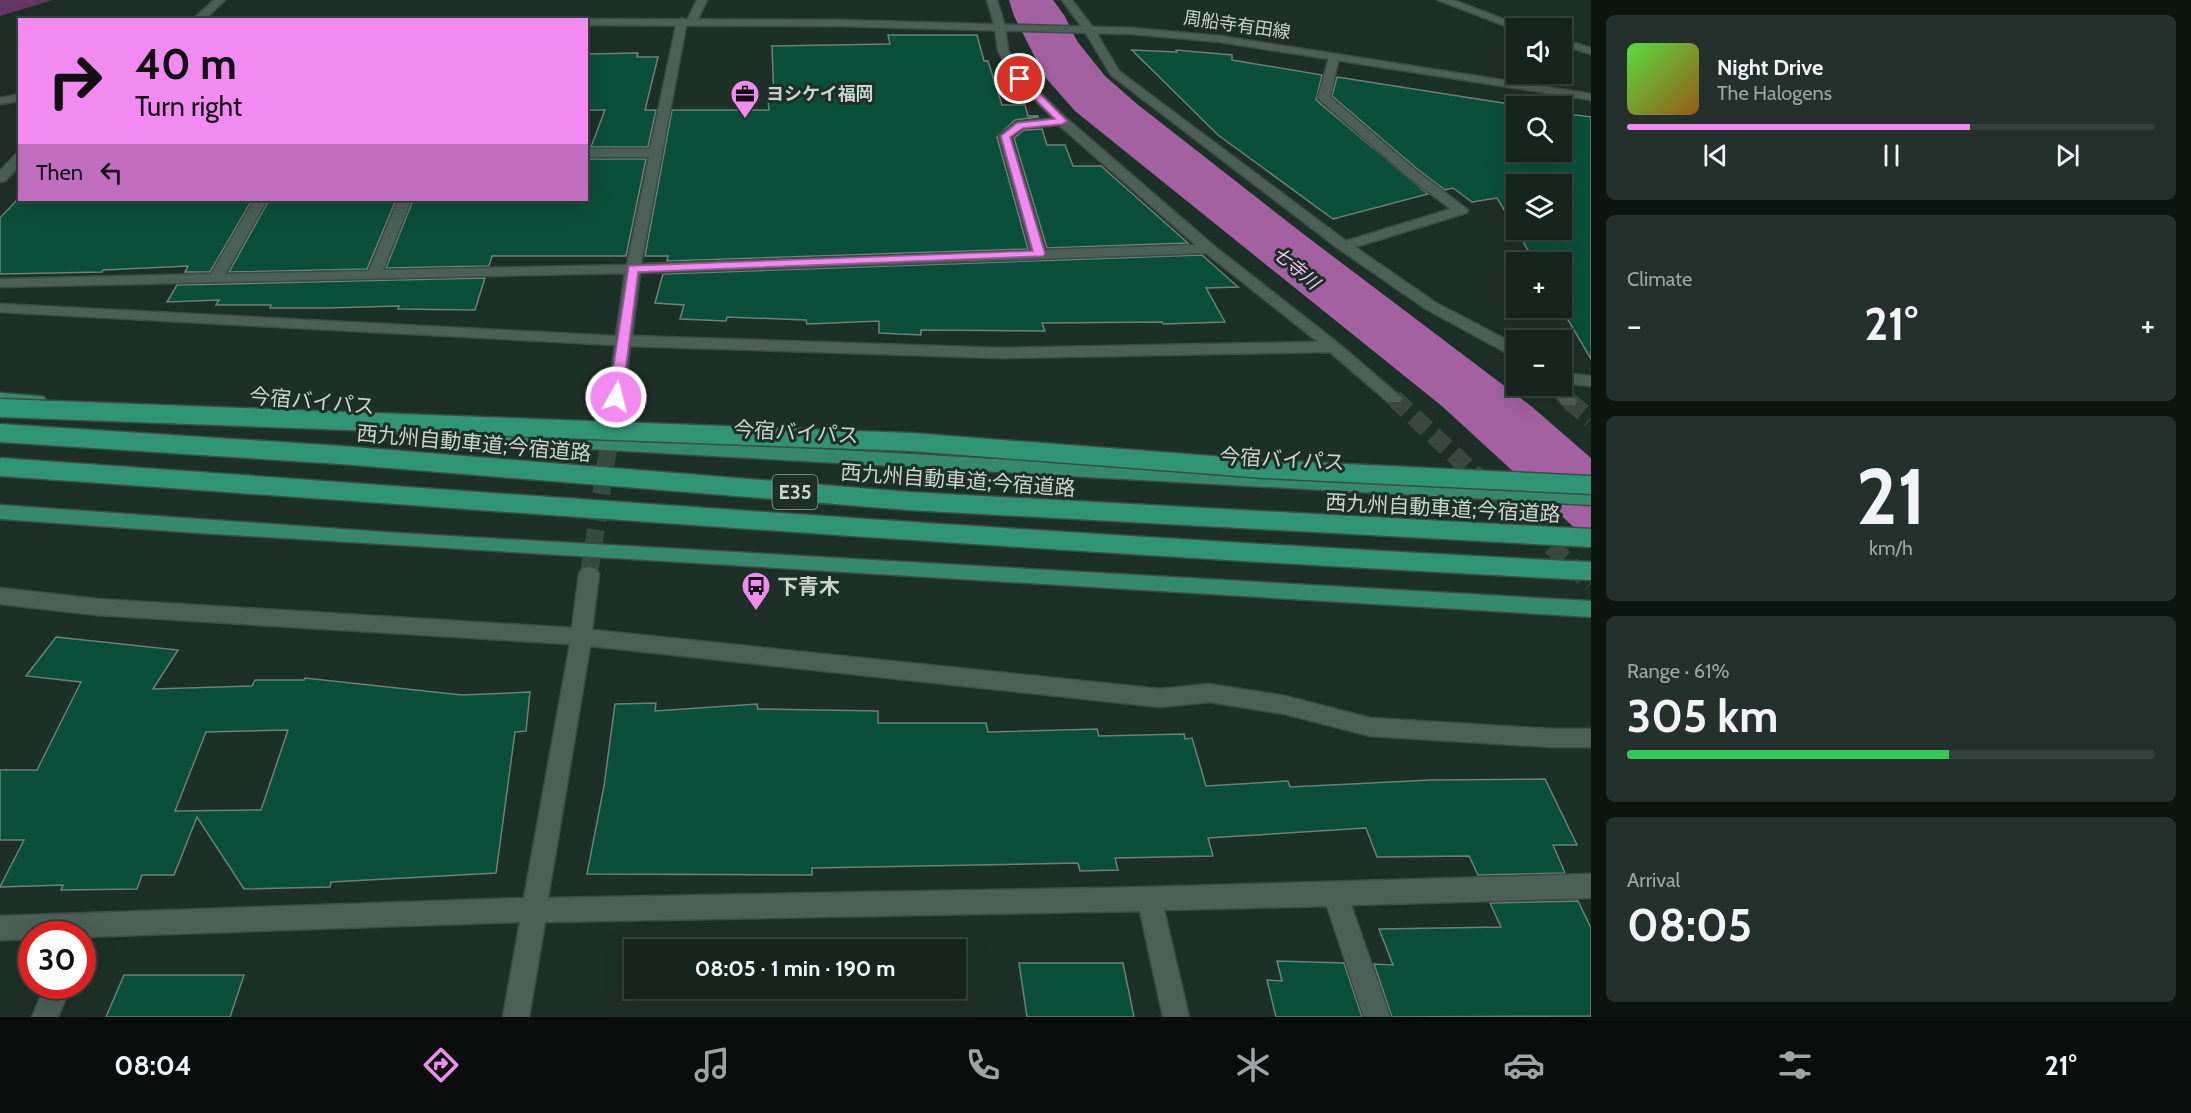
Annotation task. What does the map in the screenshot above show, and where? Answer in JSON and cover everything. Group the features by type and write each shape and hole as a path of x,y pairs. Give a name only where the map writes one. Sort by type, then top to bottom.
{"highway":[{"name":"今宿バイパス","path":"0,398 493,438 1591,499"},
{"path":"0,408 911,442 1265,469 1591,485"},
{"name":"西九州自動車道;今宿道路","path":"0,433 341,455 909,501 1591,538"},
{"name":"E35","path":"0,467 1366,560 1591,571"},
{"path":"0,512 290,534 1204,584 1591,609"}],"street":[{"path":"199,18 220,0"},
{"path":"616,397 633,268 656,153 687,21 702,0"},
{"path":"992,0 1000,27 1003,51 1020,79 1062,121 1209,249 1334,347 1394,398"},
{"path":"1067,0 1089,29 1115,73 1344,246 1431,306 1506,345"},
{"path":"1443,0 1506,22"},
{"name":"周船寺有田線","path":"588,22 687,21 1089,29 1220,39 1591,97"},
{"path":"1572,45 1591,51"},
{"path":"1334,57 1324,98 1411,173 1461,210 1344,246"},
{"path":"0,101 18,98"},
{"path":"1039,254 1005,136 1020,125 1062,121"},
{"path":"588,153 656,153"},
{"path":"0,178 18,159"},
{"path":"217,276 260,201"},
{"path":"375,273 404,201"},
{"path":"0,283 217,276 633,268 1209,249"},
{"path":"0,308 623,341 1001,353 1334,347"},
{"path":"1572,379 1591,381"},
{"path":"1564,396 1569,401"},
{"path":"516,1017 589,574"},
{"path":"0,596 97,607 580,637 1160,698 1209,693 1285,705 1370,727 1551,738 1591,738"},
{"path":"96,929 534,910 1149,899 1591,886"},
{"path":"1335,894 1377,1017"},
{"path":"1149,899 1176,1017"},
{"path":"0,928 18,928"},
{"path":"45,1017 53,999"}],"shaded area":[{"path":"0,0 53,0 0,16"}],"water":[{"name":"七寺川","path":"1009,0 1053,0 1064,15 1077,41 1105,76 1137,104 1302,233 1506,387 1506,396 1518,396 1531,406 1591,458 1591,543 1443,407 1075,111 1045,77 1014,16"}],"building":[{"path":"888,35 977,35 984,61 988,61 1002,105 1025,105 1028,116 1038,116 1015,120 997,137 1028,249 667,261 668,256 645,256 672,110 769,110 768,100 774,100 772,46 890,44"},
{"path":"1132,50 1177,52 1176,50 1232,55 1232,60 1322,75 1316,100 1428,194 1333,219 1218,135"},
{"path":"638,53 637,57 658,57 645,110 656,110 648,147 591,147 605,110 588,110 588,54"},
{"path":"1337,77 1506,103 1506,162 1572,162 1572,114 1591,117 1591,359 1567,318 1572,318 1572,252 1529,252 1522,240 1572,240 1572,174 1506,174 1506,213 1497,198 1472,202 1453,188 1445,190 1332,96"},
{"path":"1042,129 1047,145 1065,145 1073,166 1101,166 1188,243 1047,248 1014,138 1024,130"},
{"path":"588,159 646,159 626,256 492,256 489,266 386,268 413,201 588,201"},
{"path":"17,200 251,201 210,272 185,272 188,266 103,270 102,272 0,274 0,218"},
{"path":"268,201 396,201 367,269 229,272"},
{"path":"1202,255 1238,287 1206,288 1225,322 1042,323 1045,331 921,330 921,335 879,333 879,321 807,324 806,320 727,317 726,321 680,319 684,305 655,303 663,274"},
{"path":"485,278 475,310 398,309 399,306 270,308 271,305 216,305 219,300 167,302 177,285"},
{"path":"56,637 178,650 153,689 252,686 255,680 304,680 305,678 462,695 530,692 526,731 515,732 496,873 331,882 330,887 244,889 197,817 174,875 142,875 137,889 61,890 63,885 0,887 24,840 0,840 0,770 37,770 81,682 26,676","holes":["288,730 261,810 175,811 206,732"]},
{"path":"656,703 655,711 757,704 758,709 878,711 878,723 986,723 988,732 1097,729 1099,736 1184,734 1185,739 1192,738 1206,786 1288,781 1290,787 1431,780 1545,779 1577,845 1553,845 1565,873 1478,875 1469,856 1377,857 1366,828 1208,838 1213,856 1115,858 1118,870 1080,871 1078,863 812,868 812,875 587,874 604,786 615,704"},
{"path":"1578,901 1591,928 1591,1016 1392,1017 1374,964 1393,965 1379,929 1501,927 1490,903"},
{"path":"1277,961 1344,963 1362,1017 1276,1017 1267,980 1282,981"},
{"path":"1019,963 1123,963 1134,1017 1027,1017"},
{"path":"124,975 244,975 230,1017 106,1017"}],"tunnel":[{"path":"589,574 616,397"},
{"path":"1394,398 1591,584"},
{"path":"1569,401 1591,419"}],"place":[{"name":"ヨシケイ福岡","path":"745,120"},
{"name":"下青木","path":"756,612"}],"route":[{"path":"616,397 633,268 1039,254 1005,136 1020,125 1062,121 1020,79"}]}
